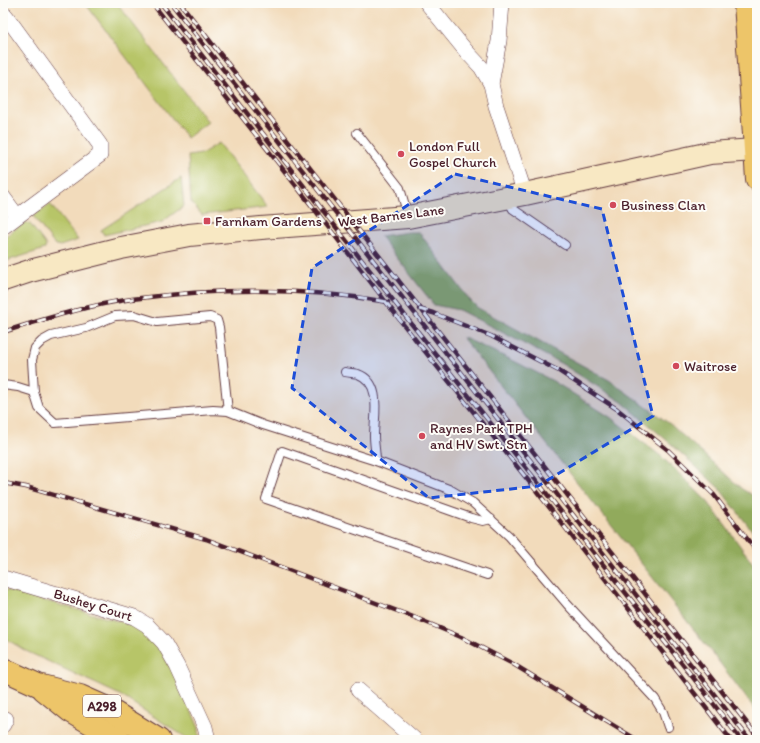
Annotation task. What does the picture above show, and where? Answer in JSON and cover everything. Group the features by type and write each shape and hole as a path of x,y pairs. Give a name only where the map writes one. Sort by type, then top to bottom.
{"main road":[{"path":"745,3 757,179"},
{"name":"West Barnes Lane","path":"3,280 30,271 121,248 189,235 408,217 516,196 710,153 756,150"},
{"name":"A298","path":"3,669 38,685 80,696 106,708 159,740"},
{"name":"A298","path":"38,685 70,711 119,740"}],"street":[{"path":"426,3 481,67 491,84 516,196"},
{"path":"491,84 499,41 502,3"},
{"path":"3,227 100,154 100,145 6,16"},
{"path":"3,197 17,216"},
{"name":"Bushey Court","path":"3,578 134,617 148,625 164,643 177,666 205,727 208,740"},
{"path":"358,690 415,740"}],"lane":[{"path":"357,133 400,188 408,217"},
{"path":"516,196 513,209 565,245"},
{"path":"228,411 220,327 217,320 210,317 157,322 134,315 116,316 86,328 51,336 42,341 35,348 32,360 34,392 39,408 55,423 213,410 228,411 264,425 376,461 450,490 473,503 508,536 567,604 655,699 663,712 668,727"},
{"path":"345,372 359,374 369,382 376,397 374,436 376,461"},
{"path":"3,385 18,387 34,392"},
{"path":"487,575 266,499 282,451 471,518 483,521 491,519"}],"highlighted area":[{"path":"455,174 602,209 653,416 538,486 429,498 292,388 312,268"}],"green space":[{"path":"85,3 117,3 208,122 187,138"},
{"path":"219,143 268,207 202,215 191,202 188,156 201,154"},
{"path":"181,178 184,206 162,222 104,235 101,230"},
{"path":"50,204 78,240 60,246 54,244 33,216"},
{"path":"25,222 30,224 46,245 45,249 3,262 3,238"},
{"path":"419,232 468,298 478,308 609,380 670,424 742,489 752,495 757,496 757,537 719,488 622,402 562,364 496,329 459,310 434,305 380,236"},
{"path":"462,337 553,381 610,417 662,457 708,502 757,569 757,712 713,654"},
{"path":"3,589 132,625 150,636 164,651 199,728 199,737 195,740 190,740 120,695 26,651 3,637"}],"railway":[{"path":"152,3 731,740"},
{"path":"161,3 410,322 703,690 741,740"},
{"path":"171,3 750,740"},
{"path":"180,3 757,736"},
{"path":"3,332 99,305 164,295 228,291 260,291 324,294 388,302"},
{"path":"419,309 491,336 559,371 617,409 668,450 714,495 757,552"},
{"path":"3,483 26,487 206,539 416,618 461,637 513,664 637,740"}],"place":[{"name":"London Full Gospel Church","path":"401,154"},
{"name":"Business Clan","path":"613,205"},
{"name":"Farnham Gardens","path":"207,221"},
{"name":"Waitrose","path":"676,366"},
{"name":"Raynes Park TPH and HV Swt. Stn","path":"422,436"}]}
